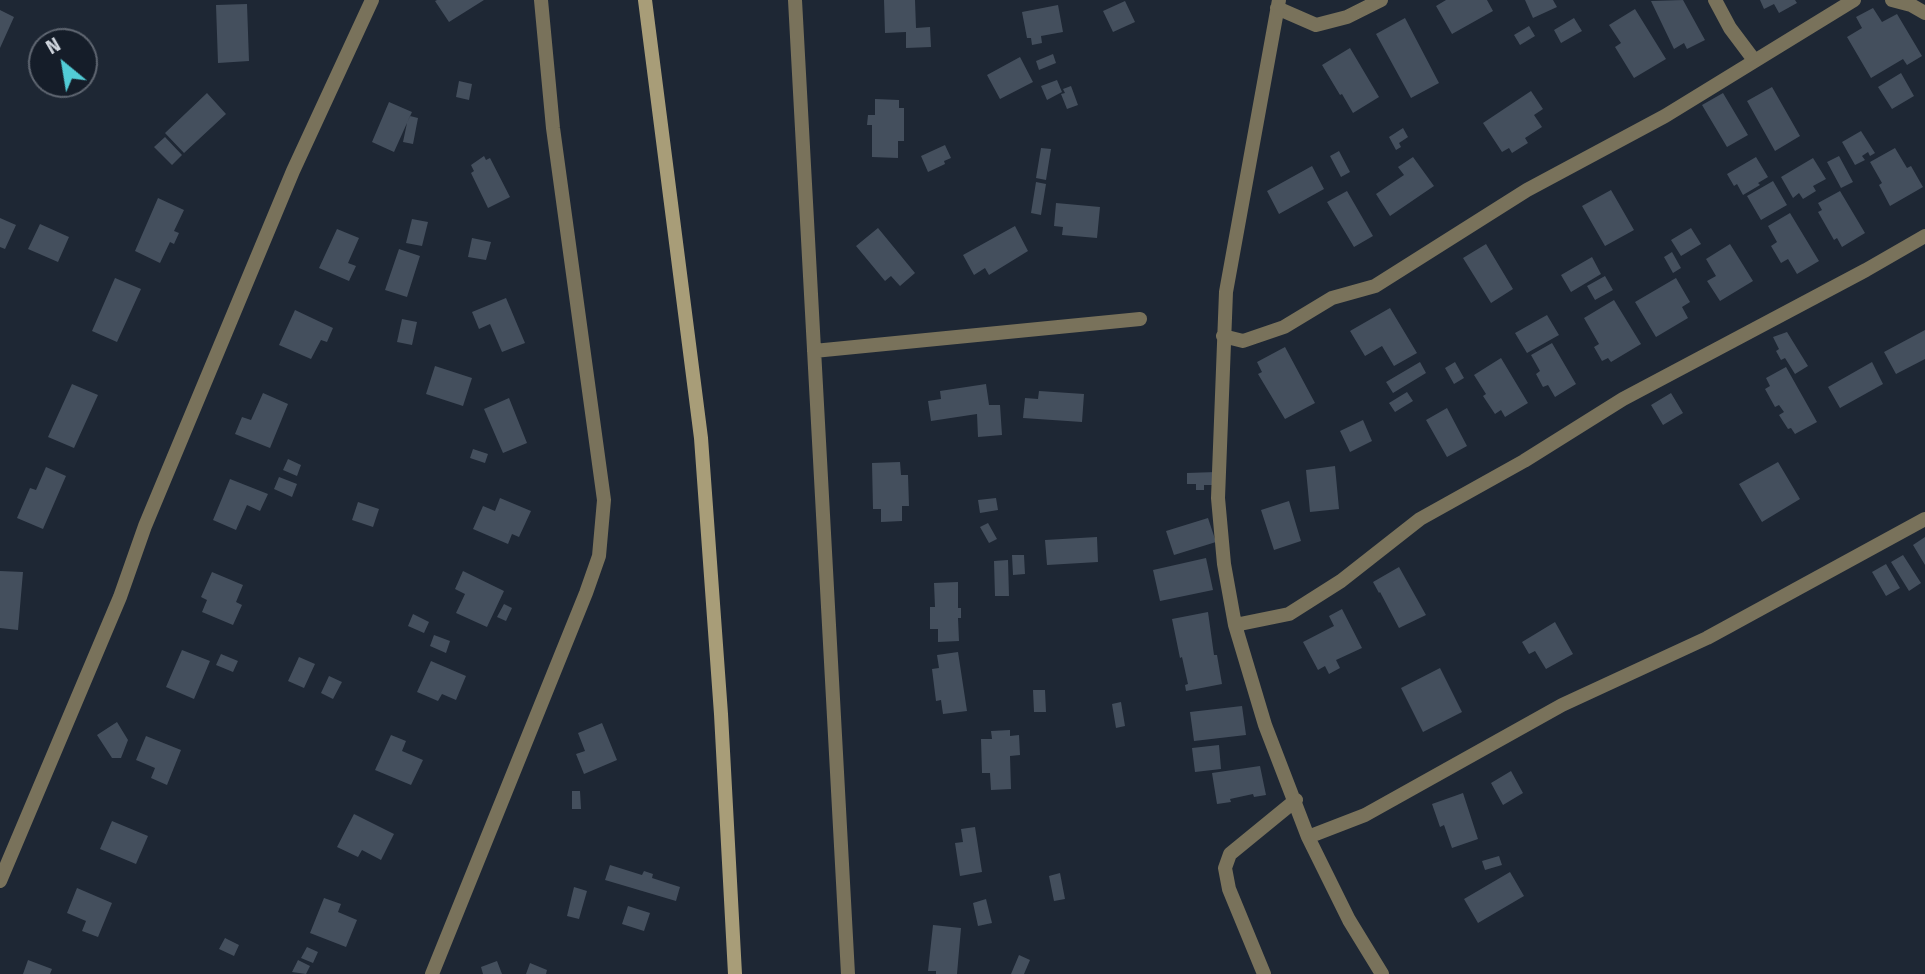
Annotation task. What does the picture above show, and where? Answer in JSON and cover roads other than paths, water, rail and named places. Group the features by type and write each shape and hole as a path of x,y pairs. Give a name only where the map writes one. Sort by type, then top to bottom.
{"main road":[{"path":"645,0 701,438 721,714 735,974"}],"street":[{"path":"0,881 120,597 145,526 293,171 372,0"},
{"path":"432,974 599,556 604,500 553,128 541,0"},
{"path":"794,0 848,974"},
{"path":"1381,0 1347,17 1316,25 1278,4 1226,292 1218,498 1224,564 1235,625 1265,725 1308,837 1349,920 1382,974"},
{"path":"1716,0 1730,28 1754,60"},
{"path":"1223,336 1243,341 1283,327 1332,298 1375,286 1527,190 1665,116 1854,0"},
{"path":"1892,0 1924,11"},
{"path":"1235,625 1289,614 1341,580 1420,519 1524,461 1623,399 1925,236"},
{"path":"814,351 1140,320"},
{"path":"1308,837 1365,815 1562,705 1706,638 1925,519"},
{"path":"1264,974 1230,889 1225,868 1230,854 1296,800"}]}
